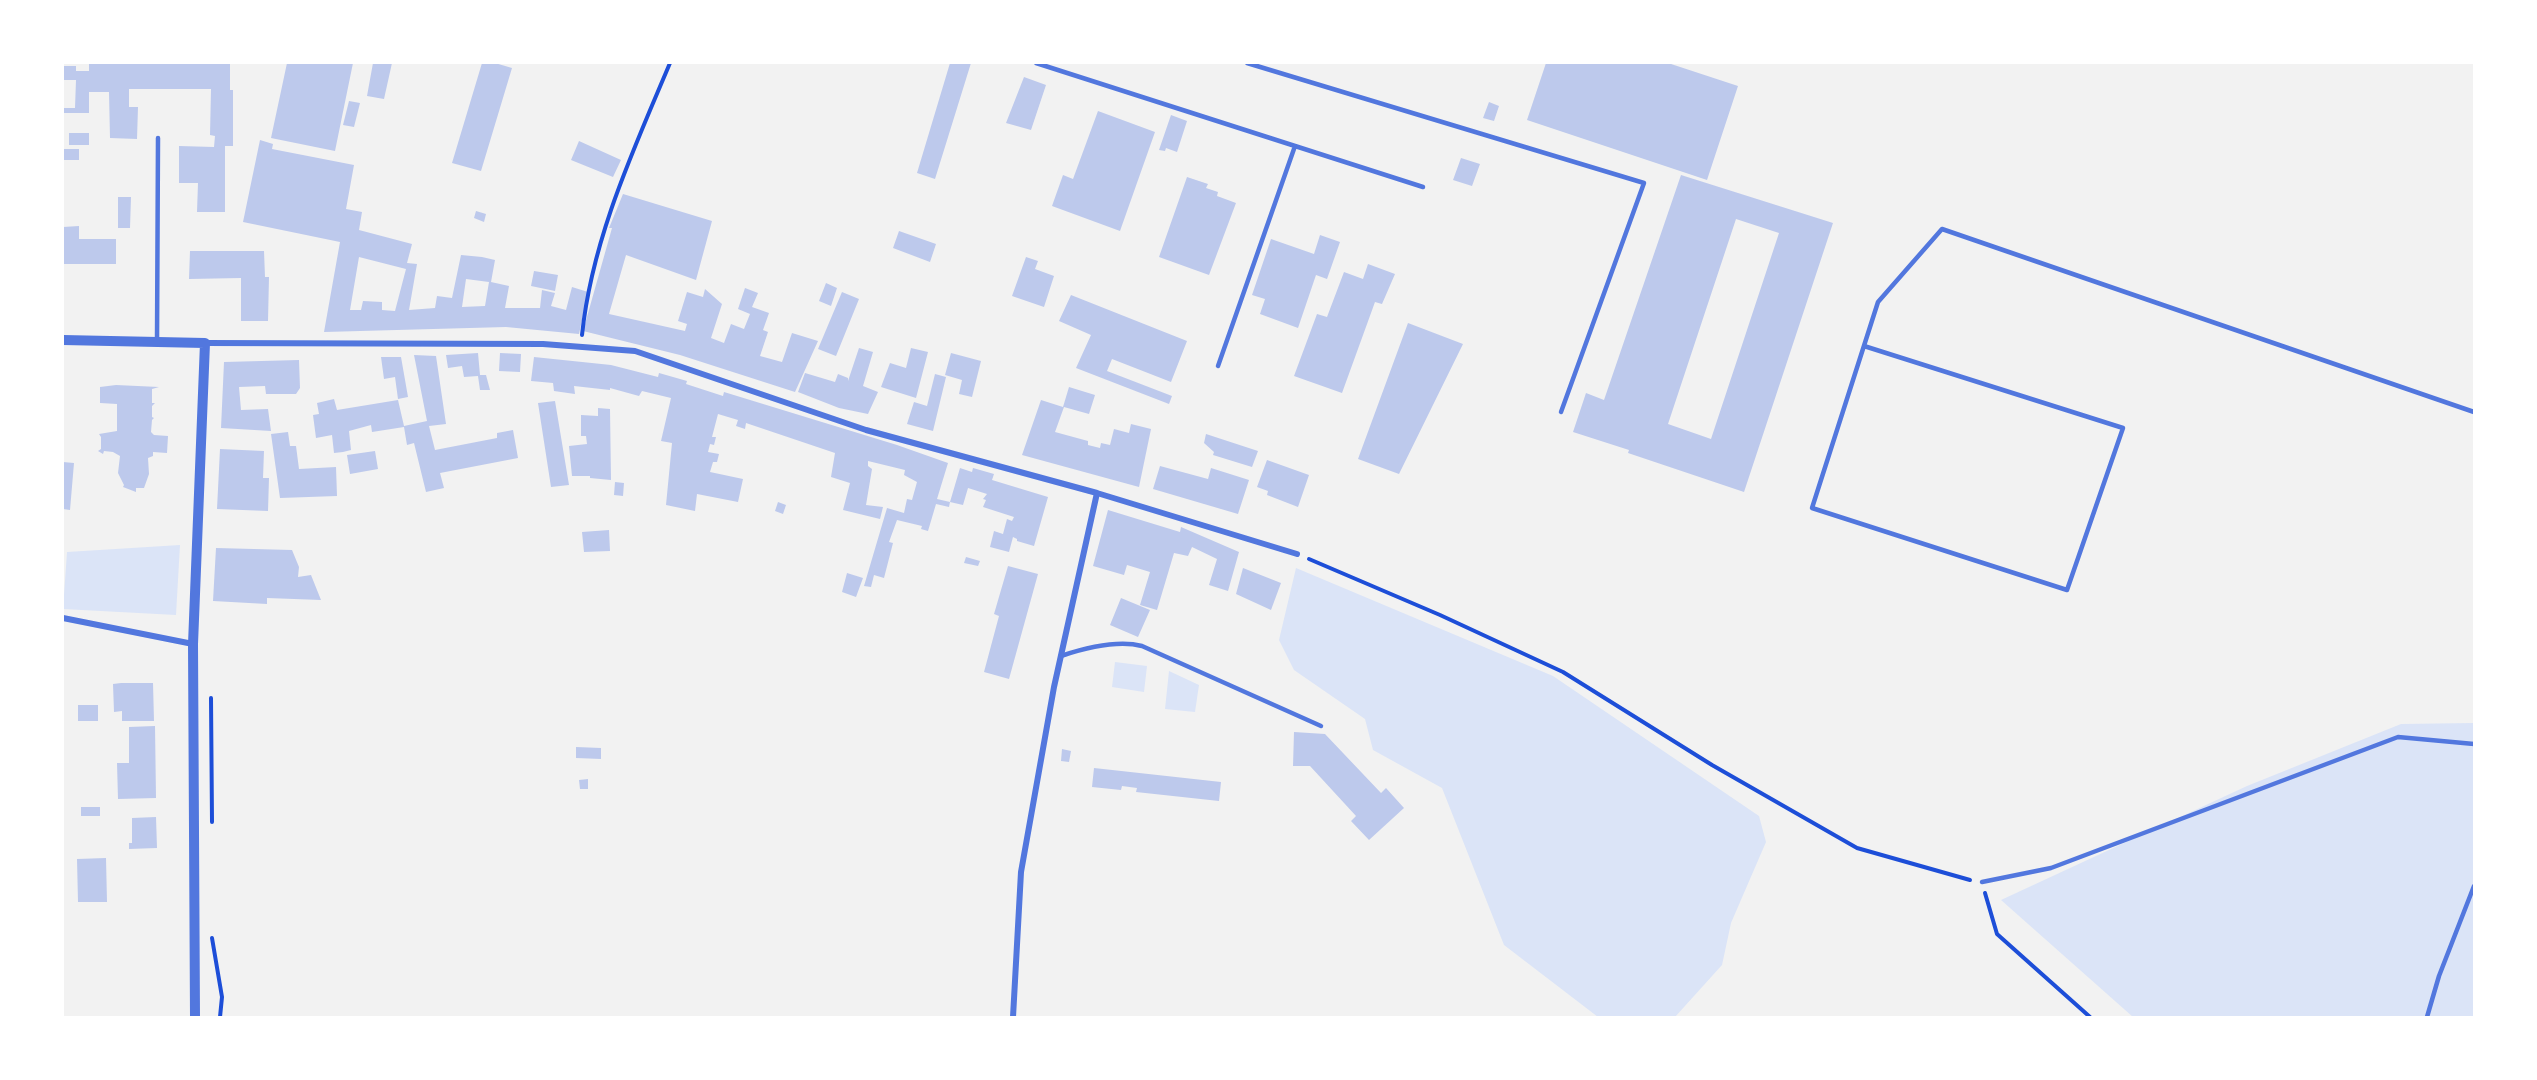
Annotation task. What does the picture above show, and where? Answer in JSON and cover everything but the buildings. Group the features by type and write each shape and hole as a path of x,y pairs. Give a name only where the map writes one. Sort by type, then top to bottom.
{"street":[{"path":"63,340 206,343 423,342 635,351 866,430 1097,493 1297,554"},
{"path":"195,1017 193,644 206,343"},
{"path":"1012,1017 1021,872 1061,656 1097,493"},
{"path":"63,618 193,644"}],"lane":[{"path":"1036,63 1423,187"},
{"path":"1247,63 1644,183 1561,412"},
{"path":"157,342 158,138"},
{"path":"1218,366 1295,146"},
{"path":"1864,346 2123,428 2067,590 1812,508 1878,302 1942,229 2474,412"},
{"path":"1061,656 1077,651 1131,643 1321,726"},
{"path":"1982,882 2051,868 2398,737 2474,744"},
{"path":"2427,1017 2439,976 2474,886"}],"path":[{"path":"580,347 598,248 618,187 670,63"},
{"path":"1297,554 1440,615 1563,672 1712,765 1857,848 1957,879 1982,882 1997,934 2090,1017"},
{"path":"194,694 211,696 212,828"},
{"path":"212,933 222,997 220,1017"}],"shaded area":[{"path":"180,545 176,615 63,609 67,552"},
{"path":"1296,568 1553,676 1759,816 1766,842 1731,923 1722,965 1675,1017 1598,1017 1504,945 1442,788 1373,750 1365,719 1294,670 1279,640"},
{"path":"1115,662 1147,666 1144,692 1112,687"},
{"path":"1169,671 1199,685 1195,712 1165,709"},
{"path":"2474,723 2474,1017 2133,1017 2001,900 2247,786 2401,724"}]}
